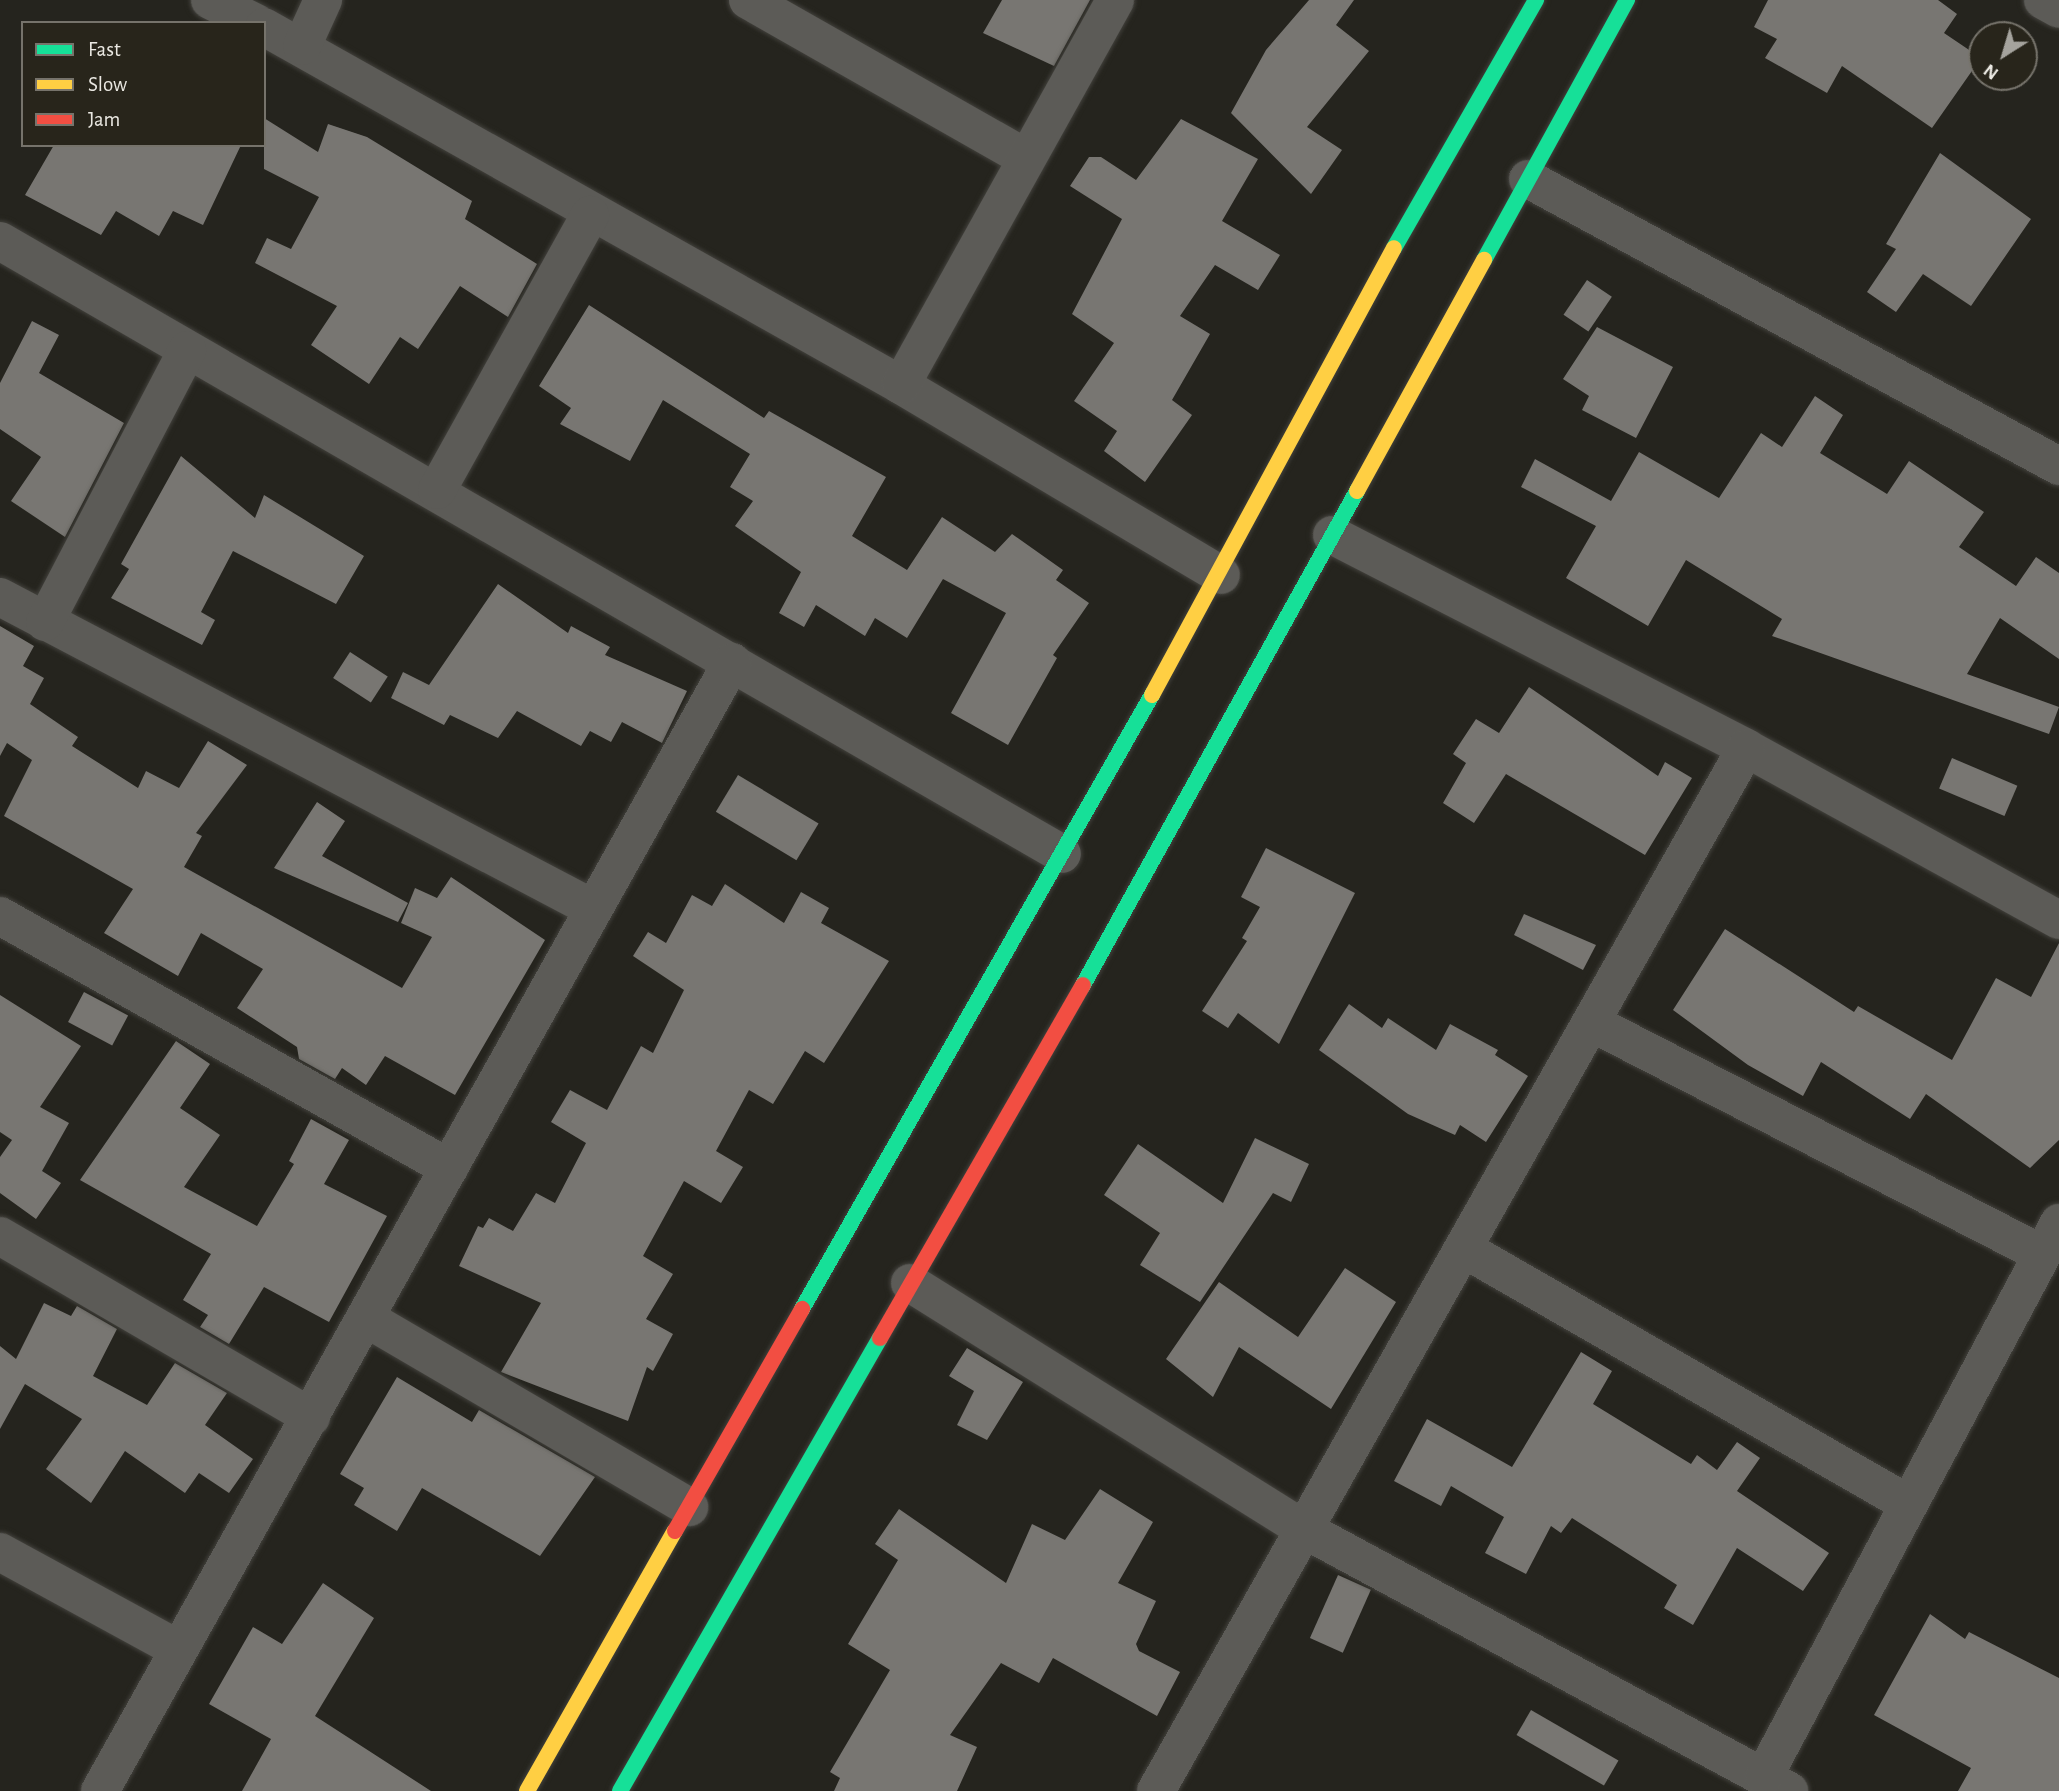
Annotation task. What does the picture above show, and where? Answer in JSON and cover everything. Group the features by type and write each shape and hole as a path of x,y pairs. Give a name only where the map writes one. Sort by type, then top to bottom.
{"main road":[{"path":"527,1791 1221,575 1450,142 1536,0"},
{"path":"620,1791 1126,911 1627,0"}],"street":[{"path":"210,0 252,21"},
{"path":"302,46 323,0"},
{"path":"748,0 1026,158"},
{"path":"901,385 1115,0"},
{"path":"2043,0 2059,9"},
{"path":"266,28 302,46 590,215 901,385 1221,575"},
{"path":"1528,179 2059,466"},
{"path":"437,490 590,215"},
{"path":"0,241 187,350 437,490 1062,854"},
{"path":"45,622 187,350"},
{"path":"1332,535 1746,748 2059,920"},
{"path":"0,597 592,908"},
{"path":"100,1791 178,1649 369,1320 592,908 732,662"},
{"path":"1156,1791 1307,1531 1464,1249 1594,1024 1746,748"},
{"path":"0,916 449,1168"},
{"path":"910,1283 1307,1531 1776,1783 1905,1502 2051,1238 1594,1024"},
{"path":"0,1236 311,1417"},
{"path":"1464,1249 1905,1502"},
{"path":"369,1320 689,1507"},
{"path":"0,1552 178,1649"}],"building":[{"path":"1002,0 1090,0 1054,66 983,33"},
{"path":"1309,0 1354,0 1336,25 1369,51 1307,127 1342,150 1311,194 1231,113 1266,50"},
{"path":"1768,0 1938,0 1957,14 1944,33 1968,49 1968,77 1932,128 1842,66 1827,93 1765,58 1777,39 1754,27"},
{"path":"266,119 318,152 328,124 367,137 472,201 465,219 537,264 508,317 460,286 418,349 400,337 369,384 311,345 337,306 255,263 267,238 291,249 319,197 264,169"},
{"path":"1181,119 1258,159 1222,221 1280,255 1258,290 1215,265 1180,316 1210,334 1172,400 1192,415 1145,482 1104,451 1117,431 1074,401 1114,343 1072,314 1122,219 1070,186 1089,157 1101,157 1136,180"},
{"path":"53,147 240,147 203,225 173,211 159,236 116,211 101,235 25,195"},
{"path":"1940,153 2031,219 1971,306 1923,274 1896,312 1867,292 1896,249 1886,244"},
{"path":"1587,280 1612,297 1588,332 1564,315"},
{"path":"589,305 764,418 769,411 886,477 852,536 907,570 942,517 995,552 1012,534 1063,570 1056,580 1089,603 1053,655 1057,658 1008,745 951,713 1006,613 943,579 907,638 875,618 865,636 816,605 804,627 779,613 801,572 735,526 753,501 730,487 750,454 663,400 630,461 560,424 571,408 539,386"},
{"path":"32,321 59,335 39,373 124,423 65,537 11,501 41,457 0,429 0,383"},
{"path":"1597,327 1673,367 1636,438 1582,410 1589,396 1563,379"},
{"path":"1815,396 1843,415 1820,453 1887,494 1909,461 1984,512 1959,547 2016,586 2036,557 2059,573 2059,659 2000,618 1967,674 2059,707 2049,734 1772,636 1782,619 1686,560 1648,626 1566,578 1596,526 1521,487 1535,459 1611,501 1639,452 1719,498 1761,433 1782,447"},
{"path":"181,456 255,518 264,495 364,556 336,604 233,551 201,612 215,620 202,645 111,598 129,569 121,564"},
{"path":"498,584 568,633 571,626 610,647 605,655 687,691 662,743 622,722 611,742 590,731 581,746 517,711 498,738 450,715 444,725 391,698 403,672 429,685"},
{"path":"0,626 34,646 23,666 44,678 30,704 78,737 72,746 138,788 146,771 179,788 208,741 247,765 196,833 202,836 184,867 402,988 432,937 401,923 415,888 437,898 451,877 545,940 455,1095 385,1056 366,1085 342,1068 335,1079 299,1059 297,1047 237,1008 263,969 201,933 178,976 104,933 133,889 4,816 32,760 7,743 0,756"},
{"path":"350,652 388,677 371,703 333,678"},
{"path":"1529,687 1658,776 1665,762 1692,778 1645,855 1506,774 1474,823 1443,803 1466,763 1453,754 1476,719 1499,733"},
{"path":"1952,758 2017,786 2004,816 1939,788"},
{"path":"738,775 819,823 796,860 716,812"},
{"path":"317,802 345,821 322,856 408,903 398,922 274,868"},
{"path":"1266,848 1355,893 1279,1044 1238,1013 1228,1028 1202,1011 1247,941 1242,938 1260,907 1241,897"},
{"path":"725,884 784,923 801,892 829,908 821,923 889,961 824,1063 805,1051 773,1104 749,1090 716,1151 743,1167 721,1203 684,1181 643,1256 673,1274 646,1319 673,1334 653,1371 647,1367 628,1421 501,1372 541,1303 459,1266 478,1226 483,1228 489,1218 513,1231 536,1193 555,1203 586,1143 551,1122 570,1090 607,1110 641,1046 653,1053 684,990 633,956 648,932 666,943 692,895 712,906"},
{"path":"1524,914 1596,945 1583,970 1514,935"},
{"path":"1725,929 1854,1012 1858,1006 1952,1060 1996,978 2031,997 2059,943 2059,1140 2030,1168 1926,1094 1910,1119 1821,1062 1803,1096 1748,1065 1673,1010"},
{"path":"84,992 128,1015 112,1045 68,1022"},
{"path":"0,995 81,1046 40,1107 69,1123 42,1171 61,1183 36,1219 0,1193 0,1157 12,1140 0,1132"},
{"path":"1349,1004 1382,1028 1388,1018 1436,1050 1450,1024 1498,1050 1495,1055 1528,1076 1486,1142 1460,1125 1455,1135 1408,1114 1319,1050"},
{"path":"176,1041 210,1064 180,1108 220,1135 184,1187 257,1226 294,1164 289,1161 311,1119 349,1140 324,1184 387,1216 329,1322 264,1287 229,1344 200,1327 208,1315 183,1300 211,1254 80,1180"},
{"path":"1255,1138 1309,1164 1291,1202 1273,1193 1200,1302 1140,1265 1160,1233 1104,1195 1138,1144 1223,1203"},
{"path":"1345,1268 1396,1302 1331,1409 1239,1347 1213,1397 1166,1359 1219,1282 1298,1337"},
{"path":"44,1303 71,1316 77,1306 117,1329 93,1376 147,1405 175,1363 227,1393 205,1425 253,1459 229,1493 199,1473 185,1493 125,1451 91,1503 46,1469 82,1419 25,1384 0,1429 0,1346 16,1359"},
{"path":"967,1348 1023,1382 987,1440 957,1425 974,1391 949,1376"},
{"path":"1581,1352 1612,1371 1593,1404 1691,1464 1697,1455 1717,1470 1737,1442 1760,1458 1737,1491 1829,1553 1803,1591 1737,1548 1693,1625 1664,1608 1677,1585 1572,1518 1561,1533 1551,1526 1526,1574 1485,1553 1504,1517 1451,1486 1441,1506 1394,1481 1427,1419 1512,1467"},
{"path":"397,1377 472,1422 479,1410 595,1477 540,1556 422,1488 397,1531 354,1505 364,1488 340,1474"},
{"path":"1100,1489 1153,1522 1118,1583 1156,1601 1136,1644 1139,1651 1180,1672 1157,1716 1053,1658 1039,1683 1001,1663 950,1735 977,1747 957,1791 834,1791 840,1778 830,1772 890,1670 848,1644 898,1560 875,1544 899,1509 1006,1583 1032,1524 1065,1540"},
{"path":"1338,1575 1371,1590 1343,1653 1310,1638"},
{"path":"323,1583 374,1618 315,1716 431,1791 242,1791 271,1739 209,1704 253,1627 282,1644"},
{"path":"1930,1614 1965,1639 1969,1632 2059,1678 2059,1791 1958,1791 1971,1768 1874,1715"},
{"path":"1531,1710 1618,1760 1604,1786 1516,1735"}],"traffic: fast":[{"path":"1394,248 1536,0"},
{"path":"1484,260 1627,0"},
{"path":"1083,985 1357,491"},
{"path":"802,1309 1152,695"},
{"path":"620,1791 880,1338"}],"traffic: slow":[{"path":"1152,695 1394,248"},
{"path":"1357,491 1484,260"},
{"path":"527,1791 675,1531"}],"traffic: jam":[{"path":"880,1338 1083,985"},
{"path":"675,1531 802,1309"}]}
